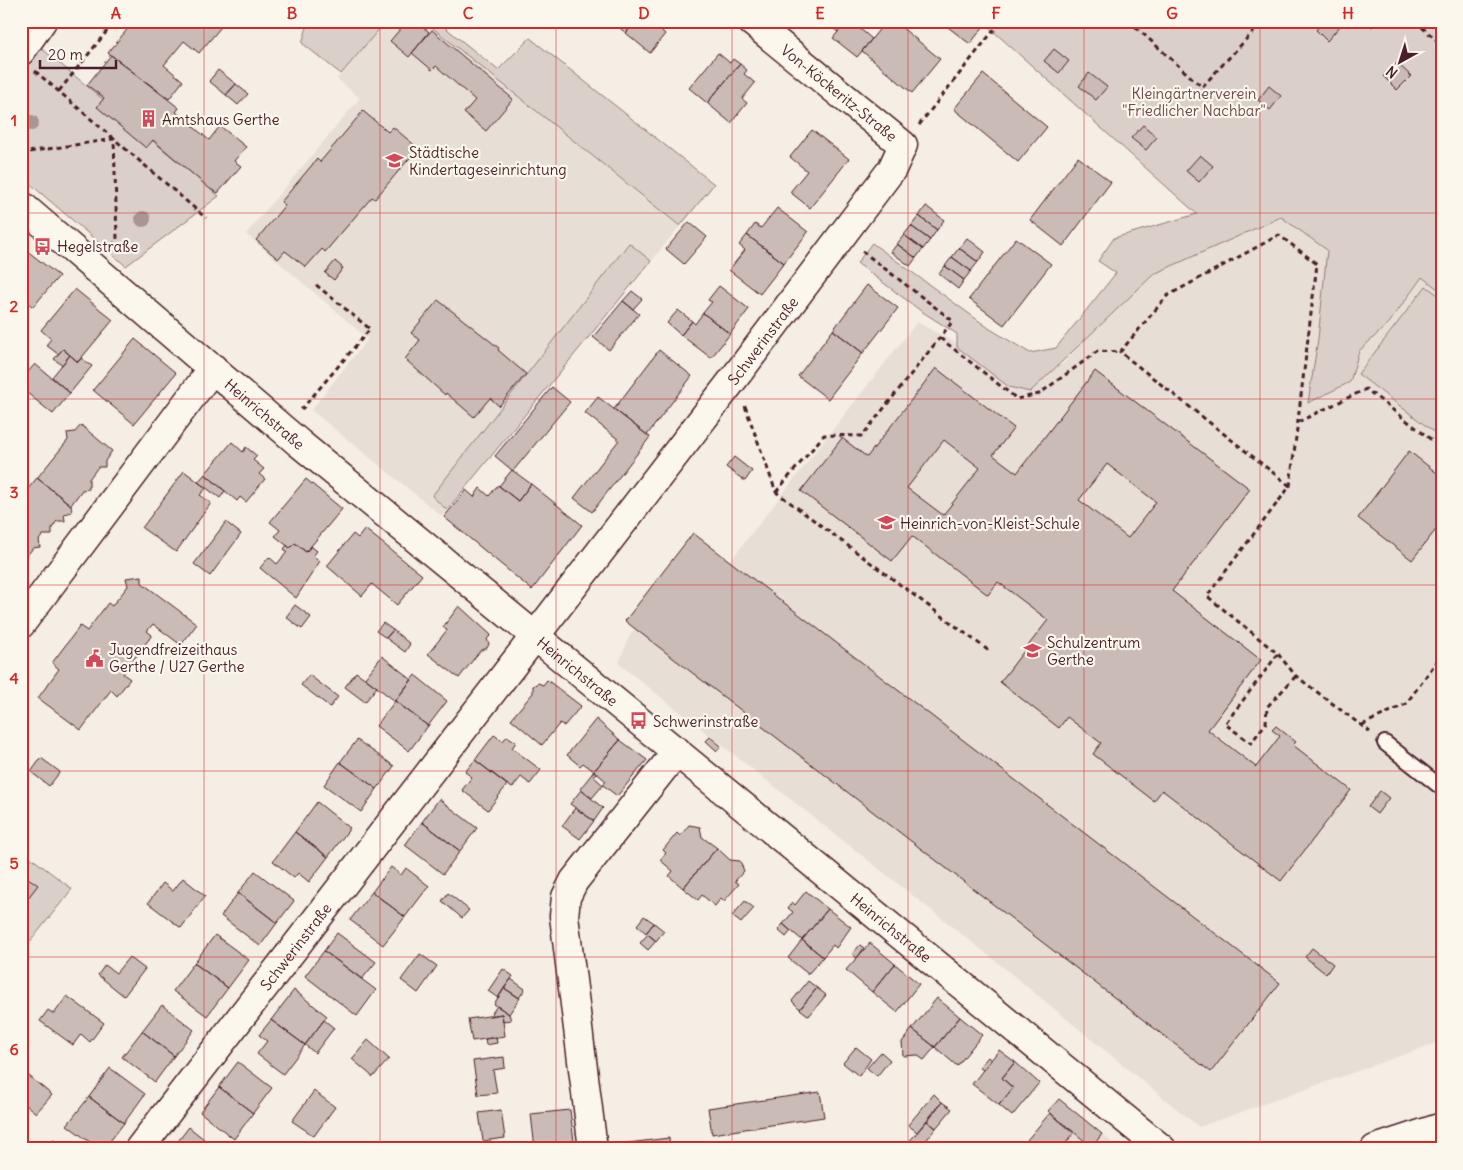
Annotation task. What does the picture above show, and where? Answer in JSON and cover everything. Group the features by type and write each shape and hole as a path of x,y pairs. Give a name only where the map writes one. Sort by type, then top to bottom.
{"street":[{"path":"25,58 42,21"},
{"name":"Von-Köckeritz-Straße","path":"751,21 903,145"},
{"name":"Schwerinstraße","path":"139,1149 735,377 892,169 903,145"},
{"name":"Heinrichstraße","path":"21,205 284,430 1162,1149"},
{"path":"21,624 213,368"},
{"path":"593,1149 564,916 566,898 574,881 677,751"},
{"path":"1376,1149 1442,1126"}],"lane":[{"path":"1385,743 1442,788"}],"path":[{"path":"59,91 115,21"},
{"path":"903,145 1001,21"},
{"path":"1129,21 1202,87 1262,21"},
{"path":"1415,21 1442,45"},
{"path":"25,58 59,91 206,218"},
{"path":"21,153 114,139"},
{"path":"95,267 117,239 114,139"},
{"path":"1120,352 1167,296 1278,235 1317,264 1290,486 1207,596 1278,654 1296,676 1385,743"},
{"path":"776,492 824,435 862,436 953,321 842,236"},
{"path":"284,430 370,329 315,284"},
{"path":"940,338 1017,399 1039,394 1098,351 1120,352 1290,486"},
{"path":"735,377 776,492 989,651"},
{"path":"1298,422 1366,389 1442,448"},
{"path":"1278,654 1225,724 1251,743 1266,723 1267,707 1296,676"},
{"path":"1362,725 1406,704 1442,654"}],"shaded area":[{"path":"386,21 424,21 680,226 442,516 311,410 368,339 246,234 360,98 337,79"},
{"name":"Schulzentrum Gerthe","path":"1314,187 1442,284 1442,1041 1199,1127 982,950 619,664 629,637 669,581 731,560 917,322 1014,374 1063,364 1151,266"},
{"path":"1074,1133 1092,1147 1102,1134 1120,1149 1061,1149"}],"green space":[{"path":"309,21 386,21 341,74 302,43"},
{"path":"424,21 437,21 498,70 530,38 714,184 680,226"},
{"name":"Kleingärtnerverein \"Friedlicher Nachbar\"","path":"982,21 1442,21 1442,292 1422,277 1389,323 1359,351 1350,382 1308,403 1318,339 1327,250 1281,217 1154,274 1030,392 1009,387 957,347 957,334 921,311 857,263 872,243 990,329 1030,353 1056,348 1116,273 1098,261 1114,238 1197,214"},
{"path":"40,47 219,196 126,266 21,176 21,71"},
{"path":"629,243 651,261 447,510 432,496"},
{"path":"1426,286 1442,298 1442,438 1358,374"},
{"path":"21,850 72,889 21,953"}],"building":[{"path":"134,21 215,21 221,27 199,53 184,41 164,65 183,81 169,99 108,53"},
{"path":"407,21 416,21 429,32 409,57 390,41"},
{"path":"611,21 636,21 626,33"},
{"path":"636,21 668,21 661,30 665,34 650,53 626,33"},
{"path":"824,21 847,21 838,32"},
{"path":"847,21 851,21 872,39 857,57 833,38"},
{"path":"886,21 894,21 940,59 912,93 862,51"},
{"path":"940,21 978,21 984,26 970,44"},
{"path":"1324,21 1334,21 1340,26 1327,41 1316,30"},
{"path":"1366,21 1378,21 1372,27"},
{"path":"432,30 513,99 486,131 464,113 475,100 436,66 432,70 412,53"},
{"path":"1054,49 1069,61 1059,73 1044,61"},
{"path":"718,53 730,63 733,59 740,64 707,103 689,88"},
{"name":"Amtshaus Gerthe","path":"111,55 179,108 176,112 209,140 220,126 246,147 234,161 241,166 218,193 210,189 153,140 146,148 97,107 104,98 87,85"},
{"path":"1397,63 1411,76 1397,90 1383,76"},
{"path":"740,64 747,70 744,74 755,83 742,99 747,103 731,123 707,103"},
{"path":"218,70 236,84 226,95 209,81"},
{"path":"1089,73 1107,87 1096,100 1079,86"},
{"path":"983,74 1047,127 1018,162 954,109"},
{"path":"236,84 248,94 238,105 226,95"},
{"path":"1269,86 1281,96 1270,110 1258,100"},
{"path":"363,111 388,132 393,127 418,148 375,199 372,197 325,252 322,249 306,267 285,251 278,259 256,240 285,205 281,202 317,159 320,162"},
{"path":"1143,125 1157,137 1146,150 1131,138"},
{"path":"812,130 849,159 810,208 790,192 807,171 790,157"},
{"path":"1200,155 1213,166 1199,182 1186,171"},
{"path":"1078,157 1111,182 1063,246 1030,220"},
{"path":"926,206 944,220 937,230 919,216"},
{"path":"777,208 808,232 784,263 747,235 755,224 761,228"},
{"path":"919,216 937,230 930,240 911,226"},
{"path":"689,222 707,237 684,264 666,249"},
{"path":"911,226 930,240 923,249 904,235"},
{"path":"747,235 784,263 760,294 729,270 745,250 739,245"},
{"path":"904,235 923,249 916,258 897,244"},
{"path":"967,238 985,252 978,262 959,248"},
{"path":"1016,238 1051,264 1004,325 969,299"},
{"path":"897,244 916,258 910,266 891,252"},
{"path":"21,246 59,276 33,307 26,301 23,304 21,303"},
{"path":"959,248 978,262 971,271 952,257"},
{"path":"952,257 971,271 964,280 945,266"},
{"path":"335,261 343,268 334,280 325,273"},
{"path":"945,266 964,280 958,289 939,274"},
{"path":"867,285 898,308 863,353 833,330"},
{"path":"719,286 749,309 730,334 703,313 712,302 708,300"},
{"path":"75,289 113,320 78,362 63,349 58,354 46,345 51,339 41,330"},
{"path":"632,291 642,299 633,309 623,301"},
{"path":"438,300 499,348 498,350 526,374 499,406 490,398 474,417 446,393 445,395 405,359 420,340 411,333"},
{"path":"623,301 639,314 609,350 593,337"},
{"path":"678,310 692,321 681,335 667,323"},
{"path":"703,313 730,334 711,358 681,335 692,321 695,324"},
{"path":"833,330 863,353 828,399 798,376"},
{"path":"135,339 176,373 134,424 93,390"},
{"path":"63,349 70,355 62,365 54,359"},
{"path":"659,350 692,376 647,435 614,409"},
{"path":"70,355 78,362 81,358 92,366 70,393 52,377"},
{"path":"35,364 70,393 53,414 21,388 21,380"},
{"path":"936,368 1014,428 993,455 1017,473 1095,371 1250,489 1172,591 1261,660 1208,730 1256,767 1280,736 1272,730 1276,726 1296,742 1293,745 1351,790 1281,881 1162,790 1154,801 1093,754 1101,743 1067,717 1059,728 1000,682 1048,620 998,582 988,595 912,536 892,561 801,491 842,438 867,457","holes":["944,440 980,468 943,515 907,488","1107,464 1156,502 1128,538 1079,500"]},
{"path":"552,387 570,402 513,471 495,456"},
{"path":"598,397 650,437 592,512 574,498 619,440 585,413"},
{"path":"81,425 112,451 105,461 105,467 98,467 89,479 89,489 82,490 71,505 37,478 68,440 67,433 75,432"},
{"path":"232,442 243,452 246,447 257,456 253,460 264,469 259,474 265,479 246,502 240,497 237,501 205,474"},
{"path":"1409,451 1442,477 1442,522 1412,560 1358,518"},
{"path":"734,457 752,471 745,481 726,467"},
{"path":"512,470 531,484 518,501 499,486"},
{"path":"184,471 206,488 200,495 211,503 176,552 142,528"},
{"path":"205,474 225,491 220,498 198,482"},
{"path":"37,478 71,505 72,512 64,514 65,521 57,521 52,528 52,535 43,535 39,540 40,547 33,548 25,558 21,555 21,497"},
{"path":"306,479 342,509 306,552 295,543 290,548 275,536 280,530 270,522"},
{"path":"531,484 582,525 532,590 444,517 466,490 474,497 480,488 489,496 498,485 518,501"},
{"path":"226,522 241,534 210,576 194,564"},
{"path":"365,529 422,575 397,605 372,584 362,596 327,566 353,534 358,538"},
{"path":"693,533 1280,983 1211,1072 625,621"},
{"path":"295,543 306,552 311,546 317,551 313,556 320,561 296,598 260,568 269,557 277,564 287,552 284,549 287,545 290,548"},
{"name":"Jugendfreizeithaus Gerthe / U27 Gerthe","path":"142,576 142,583 197,624 181,645 153,624 147,631 152,635 123,674 130,679 117,696 111,690 81,730 38,698 59,669 52,663 80,626 87,631 108,603 112,606 128,586 126,578"},
{"path":"295,605 311,617 302,629 286,617"},
{"path":"459,606 491,635 487,639 489,644 487,648 480,651 459,678 428,654 447,630 443,627"},
{"path":"383,623 393,630 386,638 376,631"},
{"path":"393,630 410,644 405,652 386,638"},
{"path":"382,656 412,680 395,701 365,678"},
{"path":"356,672 377,687 365,702 345,687"},
{"path":"309,675 338,697 330,707 301,685"},
{"path":"415,675 447,701 428,726 395,701"},
{"path":"547,680 581,706 564,726 560,723 542,745 511,719 533,693 533,686 538,683 543,685"},
{"path":"395,701 428,726 409,751 376,726"},
{"path":"596,719 620,740 594,771 583,763 580,766 567,755"},
{"path":"494,735 503,741 507,736 516,742 512,748 541,770 530,784 521,777 512,788 475,760"},
{"path":"710,737 721,746 717,751 706,741"},
{"path":"357,740 394,766 377,789 340,762"},
{"path":"620,740 647,760 617,796 603,785 606,781 594,771"},
{"path":"41,758 60,772 49,786 31,772"},
{"path":"475,760 507,785 488,810 462,790 472,777 465,772"},
{"path":"340,762 377,789 361,812 324,785"},
{"path":"21,763 29,769 21,779"},
{"path":"594,771 596,773 593,776 603,785 592,798 580,789"},
{"path":"581,790 603,808 594,821 570,804"},
{"path":"1380,791 1389,798 1377,814 1368,807"},
{"path":"439,799 477,828 460,851 422,822"},
{"path":"317,802 350,828 328,857 295,832"},
{"path":"575,808 594,821 580,839 562,826"},
{"path":"422,822 460,851 443,874 405,845"},
{"path":"689,825 700,827 702,837 717,848 683,888 669,876 673,871 660,860 666,853 663,850 677,833 680,836"},
{"path":"295,832 328,857 309,882 298,873 294,878 273,861"},
{"path":"717,848 730,860 740,861 744,871 735,881 739,884 724,901 721,898 715,906 702,895 698,900 683,888"},
{"path":"391,867 401,875 406,868 429,886 405,917 372,892"},
{"path":"255,871 294,901 277,923 238,893"},
{"path":"21,873 38,885 21,907"},
{"path":"183,878 205,896 181,928 148,903 163,883 173,891"},
{"path":"806,891 828,909 802,940 783,924 793,912 788,908 792,902 795,905"},
{"path":"372,892 405,917 383,945 350,920"},
{"path":"238,893 277,923 260,946 221,916"},
{"path":"448,893 469,910 462,918 442,901"},
{"path":"745,901 754,908 741,923 732,916"},
{"path":"828,909 851,927 836,948 833,945 823,957 802,940"},
{"path":"644,916 654,923 646,933 637,925"},
{"path":"654,923 664,931 656,941 646,933"},
{"path":"783,924 791,931 786,937 778,930"},
{"path":"337,933 376,962 362,979 324,951"},
{"path":"648,934 656,941 648,950 640,943"},
{"path":"215,935 249,960 228,988 194,963"},
{"path":"802,940 823,957 808,974 788,958"},
{"path":"870,943 895,964 872,992 846,970"},
{"path":"860,945 864,948 857,958 852,954"},
{"path":"1312,948 1333,964 1326,974 1305,957"},
{"path":"324,951 376,990 357,1016 305,976"},
{"path":"420,954 437,966 418,993 401,980"},
{"path":"129,957 145,969 124,996 98,975 105,965 116,973"},
{"path":"194,963 228,988 207,1016 173,991"},
{"path":"895,964 919,984 897,1012 872,992"},
{"path":"503,969 513,976 498,998 488,991"},
{"path":"511,979 525,989 519,998 504,988"},
{"path":"808,981 817,988 800,1009 792,1001"},
{"path":"504,988 520,998 509,1014 494,1004"},
{"path":"817,988 826,995 809,1016 800,1009"},
{"path":"294,990 327,1016 305,1045 271,1020"},
{"path":"67,996 104,1023 90,1042 81,1034 73,1045 40,1021 48,1010 54,1014"},
{"path":"937,998 960,1017 935,1047 912,1029"},
{"path":"162,1005 194,1030 174,1056 142,1031"},
{"path":"497,1006 509,1014 511,1020 503,1021 502,1014 490,1016"},
{"path":"502,1014 505,1036 472,1041 468,1019"},
{"path":"960,1017 982,1035 957,1066 935,1047"},
{"path":"271,1020 305,1045 283,1074 257,1054 267,1041 259,1035"},
{"path":"324,1020 334,1028 315,1053 305,1045"},
{"path":"912,1029 935,1047 924,1060 917,1055 903,1056 902,1042"},
{"path":"142,1031 174,1056 155,1082 122,1057"},
{"path":"496,1037 497,1043 486,1045 485,1039"},
{"path":"368,1040 389,1059 373,1077 352,1059"},
{"path":"856,1047 871,1059 859,1076 843,1063"},
{"path":"999,1050 1015,1062 1002,1078 1013,1088 999,1105 972,1084"},
{"path":"881,1052 890,1060 877,1076 867,1068"},
{"path":"504,1057 505,1068 493,1070 497,1093 478,1095 473,1061"},
{"path":"988,1057 991,1060 983,1070 979,1067"},
{"path":"238,1062 272,1088 253,1113 219,1087"},
{"path":"1015,1062 1039,1083 1012,1116 999,1105 1013,1088 1002,1078"},
{"path":"110,1068 145,1094 124,1123 89,1097"},
{"path":"29,1076 52,1095 36,1113 21,1101 21,1085"},
{"path":"219,1087 253,1113 234,1139 200,1112"},
{"path":"314,1091 335,1107 314,1136 292,1121"},
{"path":"820,1092 824,1117 712,1134 708,1108"},
{"path":"934,1094 942,1102 917,1132 908,1125"},
{"path":"89,1097 124,1123 104,1149 99,1149 67,1125"},
{"path":"1059,1099 1102,1134 1092,1147 1048,1111"},
{"path":"942,1102 952,1109 936,1128 927,1121"},
{"path":"501,1110 505,1138 483,1141 479,1113"},
{"path":"570,1110 575,1149 535,1149 531,1114"},
{"path":"1050,1113 1074,1133 1061,1149 1037,1149 1027,1140"},
{"path":"927,1121 936,1128 924,1143 907,1144"},
{"path":"189,1127 216,1149 172,1149"},
{"path":"669,1138 670,1149 603,1149 603,1146"},
{"path":"53,1139 66,1149 45,1149"}],"place":[{"name":"Amtshaus Gerthe","path":"148,119"},
{"name":"Städtische Kindertageseinrichtung","path":"395,161"},
{"name":"Hegelstraße","path":"43,246"},
{"name":"Heinrich-von-Kleist-Schule","path":"886,523"},
{"name":"Schulzentrum Gerthe","path":"1033,651"},
{"name":"Jugendfreizeithaus Gerthe / U27 Gerthe","path":"95,658"},
{"name":"Schwerinstraße","path":"639,721"}]}
